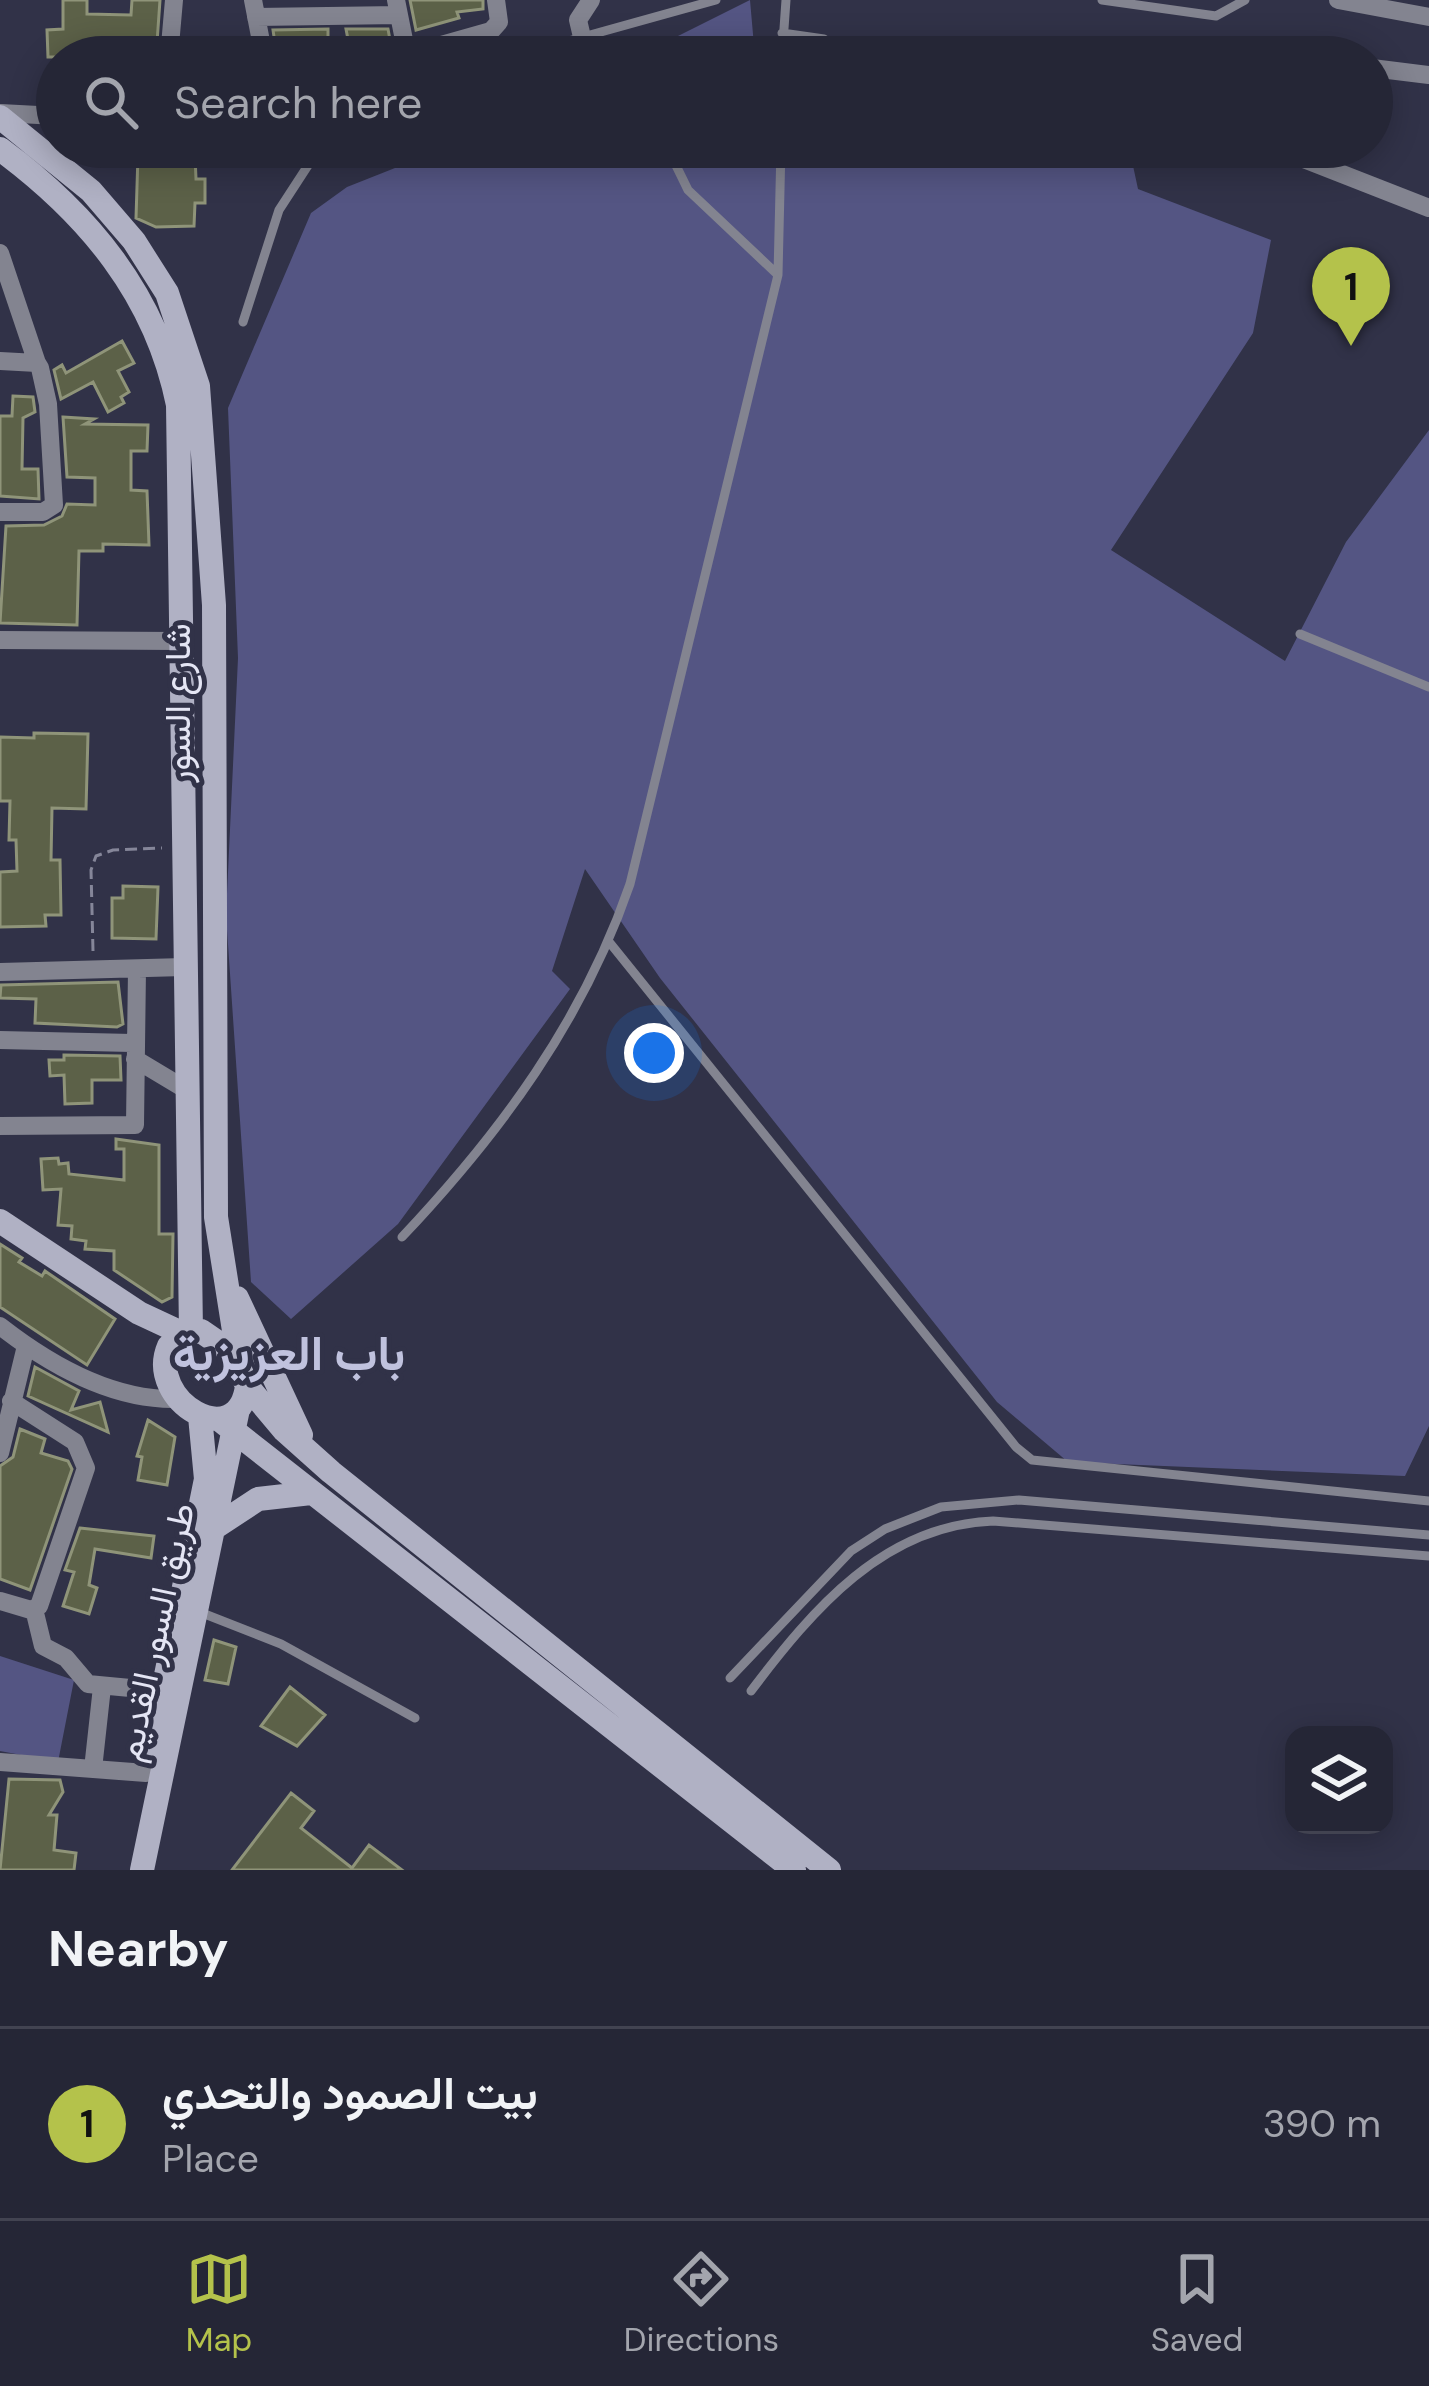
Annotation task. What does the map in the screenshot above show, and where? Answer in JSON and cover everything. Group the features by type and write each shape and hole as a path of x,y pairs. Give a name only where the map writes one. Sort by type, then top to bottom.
{"main road":[{"name":"شارع السور","path":"0,115 36,145"},
{"name":"شارع السور","path":"0,149 83,219 147,307 178,405 187,1333"},
{"name":"شارع السور","path":"64,168 92,191 134,241 167,293 198,386 214,605 215,1192 225,1274 230,1404"},
{"path":"0,1221 126,1304 187,1333 211,1334 230,1404 310,1493 794,1870"},
{"path":"225,1274 310,1454"},
{"path":"126,1304 165,1357 166,1377 178,1400 230,1404 310,1454 830,1870"},
{"path":"165,1357 187,1333"},
{"name":"طريق السور القديم","path":"142,1870 214,1528 230,1404"},
{"name":"طريق السور القديم","path":"130,1870 206,1479 230,1404"},
{"path":"214,1528 258,1499 310,1493"}],"street":[{"path":"171,36 174,0"},
{"path":"473,36 491,31 499,22 496,0"},
{"path":"581,36 578,20 591,0"},
{"path":"1338,0 1429,16"},
{"path":"255,8 398,8"},
{"path":"1393,71 1429,75"},
{"path":"0,115 36,116"},
{"path":"1336,168 1429,208"},
{"path":"0,253 48,404 54,505 43,512 0,512"},
{"path":"0,361 37,363"},
{"path":"0,640 179,641"},
{"path":"0,972 184,967"},
{"path":"0,1126 135,1125 136,969"},
{"path":"0,1040 134,1051 184,1089"},
{"path":"0,1326 26,1346 106,1387 178,1400"},
{"path":"0,1453 26,1346"},
{"path":"10,1401 75,1442 86,1468 44,1595 34,1609 43,1646 66,1658 88,1684 162,1691"},
{"path":"0,1600 34,1609"},
{"path":"93,1769 102,1687"},
{"path":"0,1762 146,1773"}],"lane":[{"path":"585,36 716,0"},
{"path":"786,0 782,33 803,36"},
{"path":"1102,0 1205,16 1227,13 1245,0"},
{"path":"243,322 280,210 307,168"},
{"path":"677,168 688,190 778,275"},
{"path":"402,1237 465,1171 520,1100 569,1023 610,943 630,884 778,275 781,168"},
{"path":"1300,634 1429,687"},
{"path":"610,943 1016,1447 1032,1460 1429,1501"},
{"path":"730,1678 851,1551 903,1520 941,1507 1019,1500 1429,1535"},
{"path":"941,1507 944,1525"},
{"path":"751,1691 865,1566 902,1540 944,1525 993,1521 1429,1556"},
{"path":"196,1611 281,1644 415,1718"},
{"path":"743,1663 760,1679"}],"path":[{"path":"94,971 91,870 96,856 113,850 182,848"}],"shaded area":[{"path":"750,0 753,36 678,36"},
{"path":"395,168 1134,168 1138,189 1271,240 1253,333 1111,550 1285,661 1346,542 1429,430 1429,1426 1405,1476 1068,1462 997,1402 660,978 585,869 552,971 570,989 398,1224 291,1319 251,1282 226,915 238,658 228,408 311,213 347,187"},
{"path":"0,1656 74,1680 58,1762 0,1751"}],"building":[{"path":"63,0 87,0 87,14 131,15 132,0 160,0 157,36 47,36 47,30 63,29"},
{"path":"410,0 483,0 483,9 457,12 459,18 416,30"},
{"path":"328,29 328,36 274,36 273,30"},
{"path":"346,29 388,29 389,36 347,36"},
{"path":"138,168 196,168 196,179 205,179 205,203 195,203 194,226 156,227 136,218"},
{"path":"122,341 134,363 118,371 129,392 121,397 124,403 108,412 93,382 61,399 54,370 62,365 66,373"},
{"path":"13,396 33,397 35,412 23,418 22,469 38,469 39,499 0,496 0,416 12,416"},
{"path":"63,417 94,419 85,424 148,425 147,451 131,451 131,490 147,491 149,545 103,544 103,551 79,551 77,625 0,623 6,526 44,525 62,516 67,504 95,505 95,478 67,477"},
{"path":"34,733 88,734 86,809 52,808 51,860 60,860 61,915 45,915 46,926 0,927 0,872 17,871 16,840 9,840 10,801 0,801 0,737 34,738"},
{"path":"123,886 158,887 156,939 112,938 112,898 123,898"},
{"path":"118,982 123,1024 117,1027 35,1023 36,999 0,998 1,985"},
{"path":"64,1055 120,1056 121,1080 92,1080 92,1103 65,1104 64,1075 50,1076 49,1060 64,1060"},
{"path":"116,1139 159,1145 159,1234 173,1234 172,1297 162,1302 114,1270 114,1251 85,1249 86,1241 71,1239 72,1226 58,1225 61,1189 43,1190 41,1159 68,1163 69,1174 124,1180 124,1149 116,1149"},
{"path":"0,1244 22,1258 19,1262 42,1276 45,1271 115,1319 87,1365 0,1307"},
{"path":"35,1367 79,1391 71,1410 100,1402 108,1432 28,1396"},
{"path":"148,1420 175,1437 167,1485 138,1480 142,1457 137,1456"},
{"path":"20,1429 45,1439 41,1453 68,1461 72,1469 30,1590 0,1579 0,1466 13,1457"},
{"path":"80,1528 154,1536 151,1558 95,1549 89,1585 97,1588 89,1614 63,1606 74,1572 65,1570"},
{"path":"214,1640 236,1647 228,1684 205,1680"},
{"path":"290,1687 325,1715 297,1746 261,1726"},
{"path":"9,1779 60,1780 63,1792 49,1815 57,1815 54,1850 76,1853 74,1870 0,1870"},
{"path":"291,1793 314,1811 301,1828 352,1868 369,1845 402,1870 232,1870"}],"place":[{"name":"بيت الصمود والتحدي","path":"1351,346"}],"district":[{"name":"باب العزيزية","path":"289,1353"}]}
